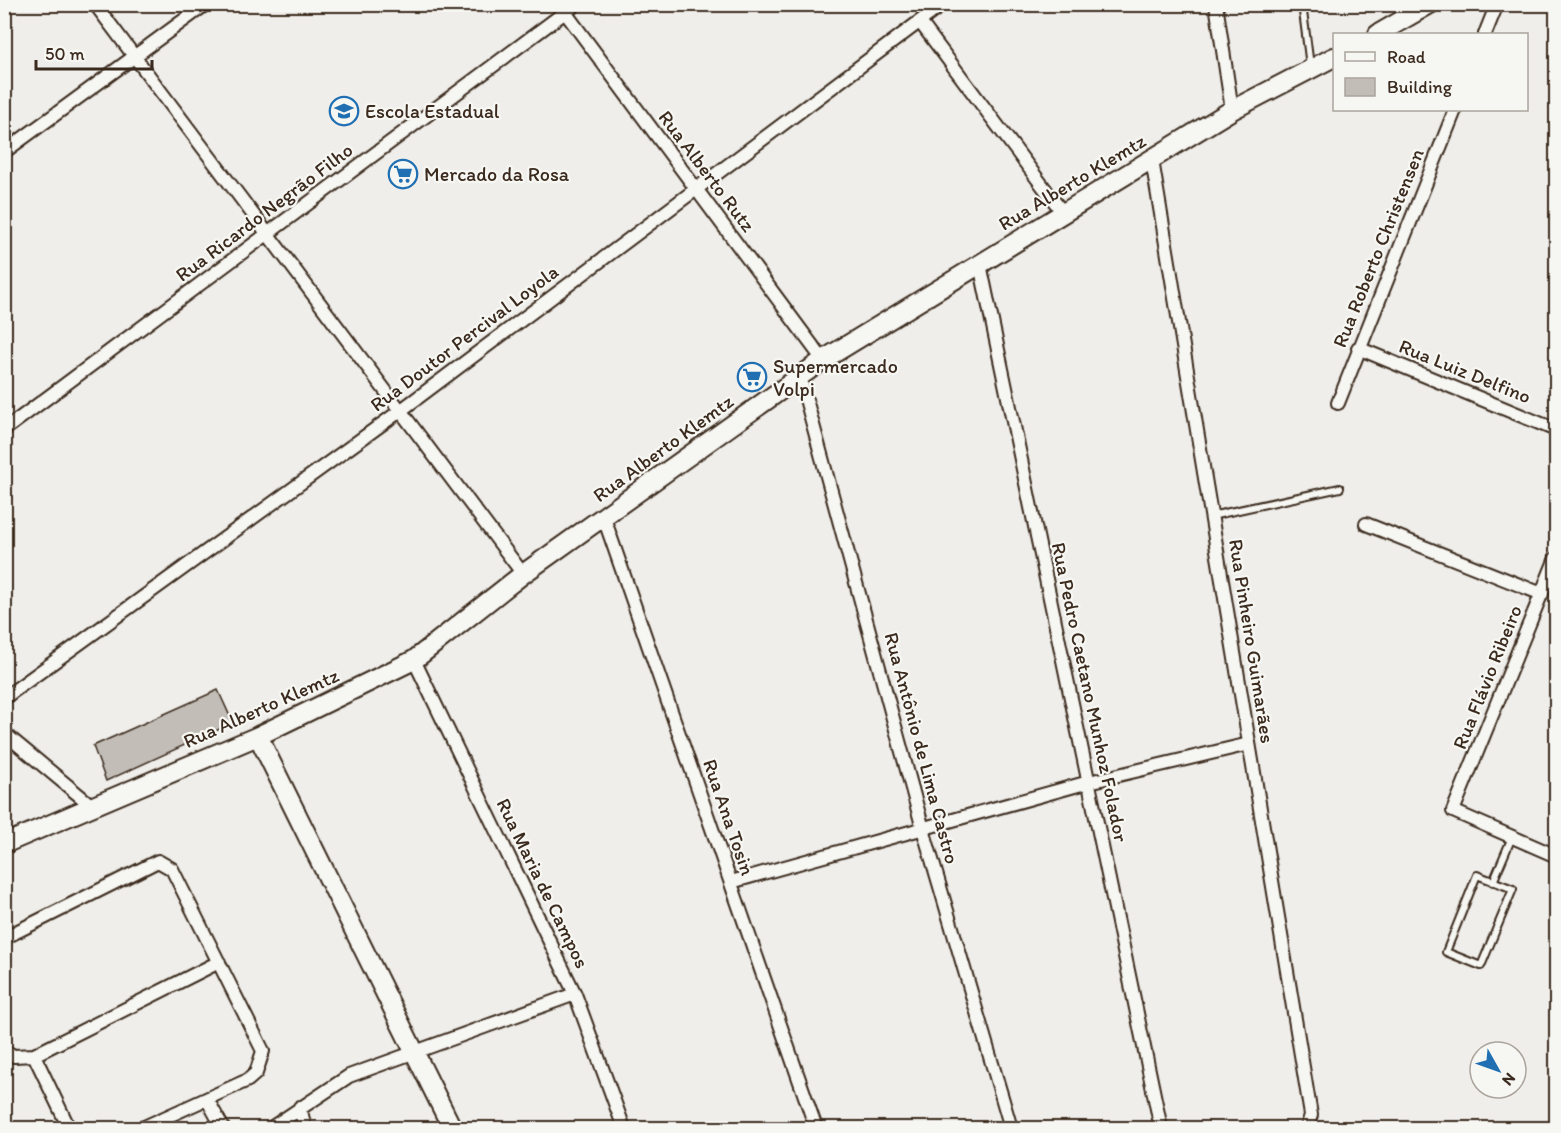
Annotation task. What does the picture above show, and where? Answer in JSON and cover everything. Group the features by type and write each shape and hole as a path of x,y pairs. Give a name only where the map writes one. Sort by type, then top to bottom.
{"street":[{"path":"95,4 523,574"},
{"path":"4,152 206,4"},
{"name":"Rua Ricardo Negrão Filho","path":"4,430 267,234 562,9 576,4"},
{"name":"Rua Doutor Percival Loyola","path":"4,698 400,411 943,4"},
{"path":"1216,4 1232,110"},
{"path":"1378,33 1402,13 1430,4"},
{"path":"1485,33 1497,4"},
{"name":"Rua Alberto Rutz","path":"562,9 823,360"},
{"path":"920,22 1063,213"},
{"name":"Rua Alberto Klemtz","path":"4,844 258,736 414,660 523,574 823,360 1232,110 1333,58"},
{"name":"Rua Roberto Christensen","path":"1338,403 1358,348 1455,111"},
{"name":"Rua Pinheiro Guimarães","path":"1152,160 1311,1115 1307,1128"},
{"name":"Rua Pedro Caetano Munhoz Folador","path":"980,264 1161,1128"},
{"name":"Rua Luiz Delfino","path":"1358,348 1557,430"},
{"name":"Rua Antônio de Lima Castro","path":"800,378 923,829 1011,1128"},
{"name":"Rua Ana Tosin","path":"604,518 816,1128"},
{"path":"1366,524 1542,594"},
{"name":"Rua Flávio Ribeiro","path":"1512,836 1453,811 1557,558"},
{"name":"Rua Maria de Campos","path":"414,660 575,994 624,1128"},
{"path":"4,733 92,806"},
{"path":"258,736 452,1128"},
{"path":"731,882 1089,782 1249,744"},
{"path":"1512,836 1557,856"},
{"path":"4,938 158,861 172,869 263,1051 256,1073 248,1080 142,1128"},
{"path":"4,1051 14,1056 34,1055 219,962"},
{"path":"271,1128 349,1076 575,994"},
{"path":"34,1055 69,1128"},
{"path":"207,1099 223,1128"},
{"path":"300,1107 305,1128"}],"lane":[{"path":"1302,4 1310,70"},
{"path":"1211,516 1340,488"},
{"path":"1494,882 1512,836"},
{"path":"1478,875 1494,882 1513,889 1481,966 1446,952 1478,875"}],"building":[{"path":"218,690 233,723 106,781 93,746"}],"place":[{"name":"Escola Estadual","path":"344,111"},
{"name":"Mercado da Rosa","path":"403,174"},
{"name":"Supermercado Volpi","path":"752,377"}]}
